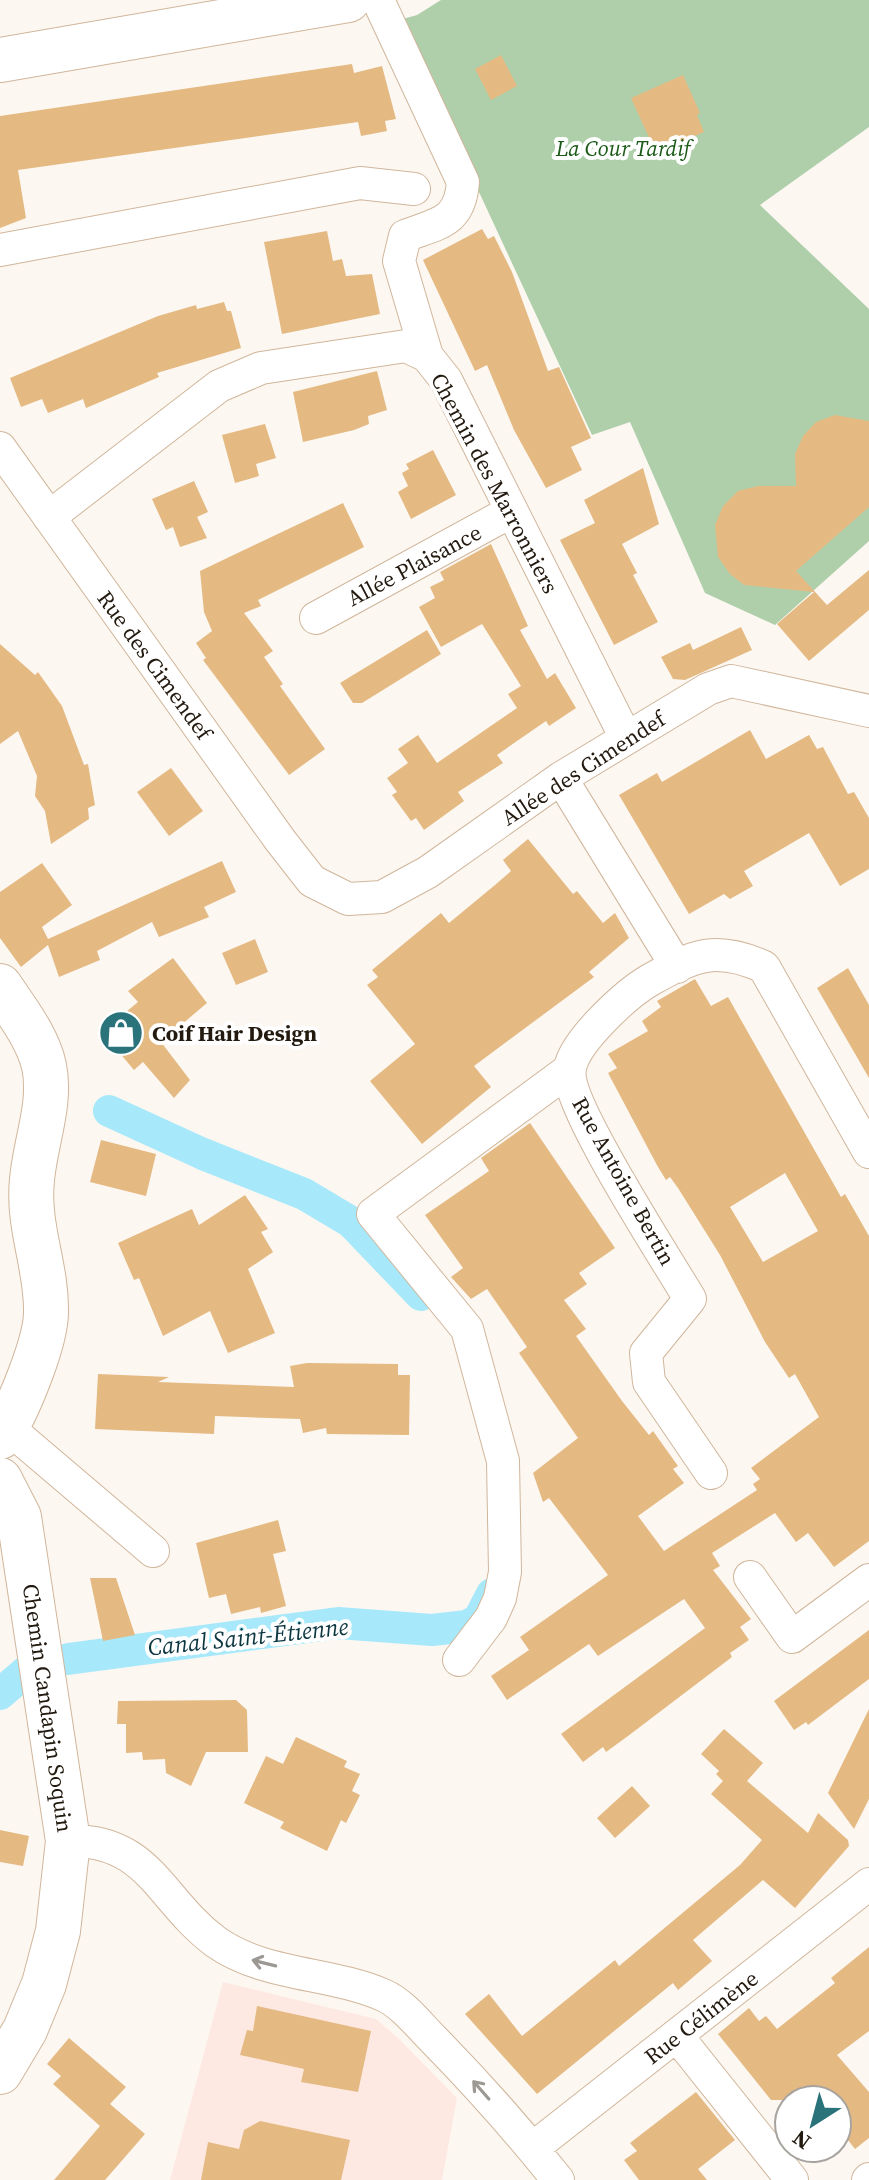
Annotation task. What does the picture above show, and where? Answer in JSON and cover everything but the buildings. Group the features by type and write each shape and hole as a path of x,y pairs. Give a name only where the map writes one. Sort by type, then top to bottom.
{"street":[{"path":"0,60 348,0"},
{"path":"378,0 463,182 461,205 448,219 405,236 399,261 427,356"},
{"path":"0,250 360,183 414,189"},
{"name":"Chemin des Marronniers","path":"49,517 219,386 261,368 379,347 406,346 427,356 446,380 626,738"},
{"name":"Rue des Cimendef","path":"0,448 312,881"},
{"name":"Allée Plaisance","path":"316,618 512,511"},
{"name":"Allée des Cimendef","path":"312,881 348,899 382,897 428,872 561,778 708,689 731,681 869,711"},
{"path":"561,778 677,967"},
{"name":"Rue Antoine Bertin","path":"711,1473 649,1382 646,1353 690,1299 578,1107 569,1070 580,1042 648,981 699,957 733,953 764,967 869,1152"},
{"path":"2,993 38,1047 45,1068 46,1096 32,1179 30,1216 47,1315 40,1343 4,1432 153,1551"},
{"path":"459,1660 491,1618 500,1598 505,1572 503,1461 467,1329 373,1214 569,1070"},
{"name":"Chemin Candapin Soquin","path":"0,1480 19,1517 68,1841 58,1931 44,1984 25,2030 0,2072"},
{"path":"750,1577 792,1637 869,1580"},
{"path":"68,1841 92,1840 114,1846 135,1857 182,1912 217,1942 247,1959 386,1996 457,2064 558,2180"},
{"name":"Rue Célimène","path":"533,2148 869,1884"},
{"path":"677,2036 792,2180"}],"shaded area":[{"path":"223,1982 376,2019 398,2038 457,2098 442,2180 170,2180"}],"green space":[{"name":"La Cour Tardif","path":"441,0 869,0 869,127 760,205 869,309 869,541 775,625 705,593 630,422 592,435 399,20 417,15"}],"waterway":[{"name":"Canal Saint-Étienne","path":"109,1111 203,1154 304,1194 351,1222 421,1295"},
{"name":"Canal Saint-Étienne","path":"68,1659 338,1623 432,1630 467,1626 479,1619 492,1594"},
{"name":"Canal Saint-Étienne","path":"0,1694 29,1669"}],"place":[{"name":"Coif Hair Design","path":"121,1033"}]}
